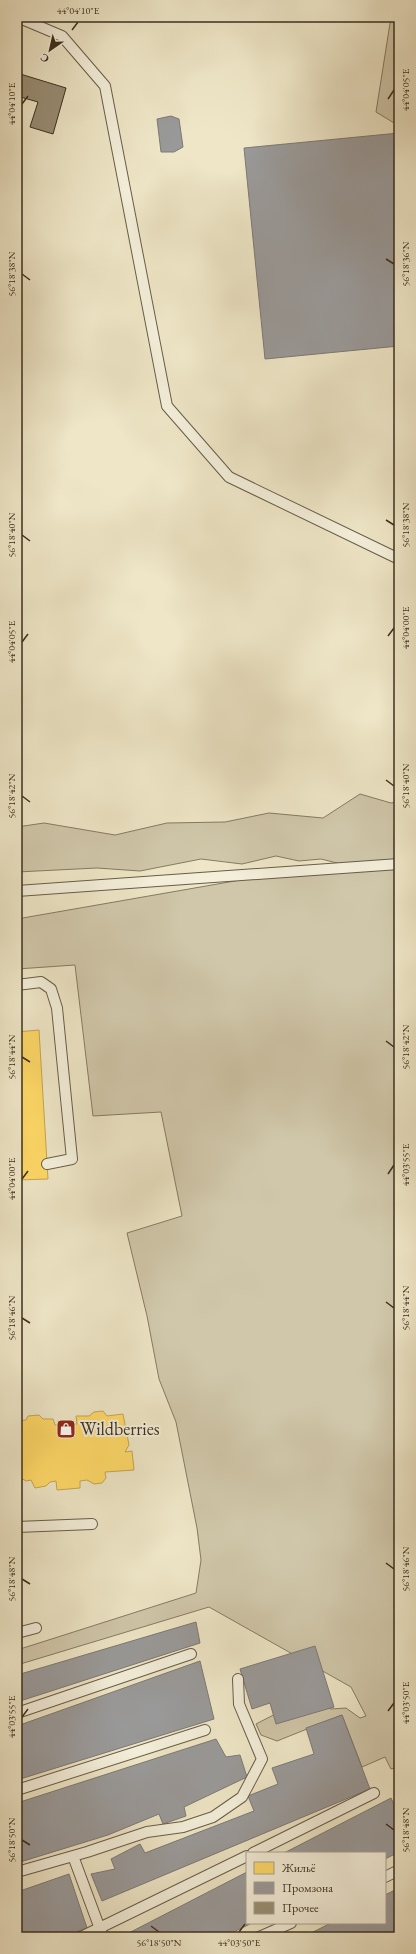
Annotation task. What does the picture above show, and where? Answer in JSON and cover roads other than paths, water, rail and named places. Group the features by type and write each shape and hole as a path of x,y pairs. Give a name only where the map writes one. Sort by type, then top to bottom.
{"lane":[{"path":"17,17 62,36 105,86 168,406 228,477 399,559"},
{"path":"17,891 333,870 399,864"},
{"path":"17,985 41,982 51,989 57,1008 72,1159 47,1164"},
{"path":"17,1527 92,1524"},
{"path":"17,1633 36,1628"},
{"path":"17,1713 191,1654"},
{"path":"17,1872 147,1832 183,1827 213,1817 242,1797 262,1760 239,1704 238,1679"},
{"path":"17,1790 205,1730"},
{"path":"254,1852 374,1792"},
{"path":"73,1856 101,1933"},
{"path":"81,1937 101,1933 246,1857"},
{"path":"386,1876 399,1870"},
{"path":"259,1937 289,1924"}],"place":[{"name":"Wildberries","path":"66,1429"}]}
